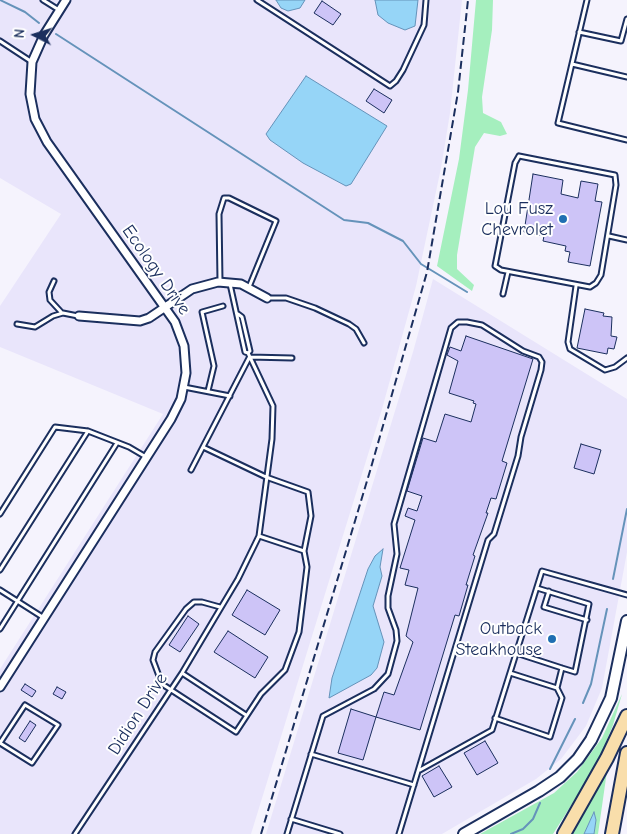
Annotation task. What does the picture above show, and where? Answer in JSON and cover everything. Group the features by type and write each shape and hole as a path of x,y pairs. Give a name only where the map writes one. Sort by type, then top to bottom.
{"highway":[{"path":"564,834 607,758 627,716"},
{"path":"612,834 627,753"}],"street":[{"name":"Ecology Drive","path":"0,687 171,419 184,386 186,373 184,346 175,322 40,131 35,119 30,94 32,62 44,35 60,11 63,1"},
{"path":"79,316 140,321 149,318 192,289 220,282 230,282 249,287 267,298"},
{"path":"464,834 560,777 578,758 591,740 610,698 627,621"}],"lane":[{"path":"43,0 60,11"},
{"path":"256,0 390,86 396,82 403,70 424,25 426,0"},
{"path":"587,0 558,123 627,140"},
{"path":"579,32 621,41 627,19"},
{"path":"0,41 32,62"},
{"path":"572,64 627,77"},
{"path":"519,156 615,175 616,185 609,236 601,275 596,283 590,287 576,286 508,272 495,266 495,261 515,163 519,156"},
{"path":"220,282 219,214 224,198 229,198 276,220 249,287"},
{"path":"609,236 627,240"},
{"path":"503,294 508,272"},
{"path":"54,281 49,292 50,300 63,313"},
{"path":"191,470 249,355 250,350 242,317 238,314 230,282"},
{"path":"576,286 568,342 570,348 604,370 615,367 627,358"},
{"path":"267,298 286,298 315,308 356,329 364,343"},
{"path":"208,391 214,366 202,312 223,306"},
{"path":"17,324 35,326 63,313 79,316"},
{"path":"287,834 323,716 374,689 388,674 397,641 396,630 388,608 388,596 397,554 394,524 396,515 451,328 458,322 467,322 482,325 523,351 539,357 542,362 521,437 518,456 494,534 488,540 398,834"},
{"path":"249,355 292,358"},
{"path":"249,355 273,406 272,439 259,536 304,551"},
{"path":"184,386 230,396"},
{"path":"0,514 55,427 88,431 146,457"},
{"path":"0,570 88,431"},
{"path":"0,629 117,443"},
{"path":"203,447 266,477 308,492 311,516 304,551 307,567 299,632 285,670 261,694 236,732 162,684 154,666 155,652 186,609 194,602 202,602 220,607"},
{"name":"Didion Drive","path":"75,834 171,691 259,536"},
{"path":"419,770 492,730 542,571 627,595"},
{"path":"516,653 575,672 589,604 537,588"},
{"path":"0,590 44,618"},
{"path":"549,591 544,607 587,620"},
{"path":"556,688 562,668"},
{"path":"182,673 246,715"},
{"path":"495,718 550,737 562,698 556,688 510,673"},
{"path":"25,705 58,725 32,763 0,743 25,705"},
{"path":"311,754 414,785"},
{"path":"291,819 340,834"}],"shaded area":[{"path":"0,0 462,0 450,113 441,168 416,286 382,409 251,834 0,834 0,669 163,414 0,347 0,306 61,214 0,178"},
{"path":"433,279 627,399 627,552 602,688 586,726 561,759 536,779 442,834 266,834 413,352"}],"green space":[{"path":"476,0 493,0 492,30 482,97 483,113 501,122 507,134 500,136 484,133 475,147 457,255 457,269 474,285 472,291 437,266 459,159 468,90"},
{"path":"622,694 613,725 596,766 553,834 480,834 554,793 577,772 602,738"},
{"path":"607,771 598,834 594,834 596,820 594,812 584,834 571,834"}],"water":[{"path":"276,0 305,0 300,8 288,11 281,8"},
{"path":"375,0 418,0 415,26 405,30 388,23 378,15"},
{"path":"306,76 387,126 351,184 346,186 303,163 270,140 266,134"},
{"path":"383,549 380,567 382,576 373,606 384,642 377,668 371,675 329,698 332,678 368,569 375,556"},
{"path":"594,812 596,820 594,834 584,834"}],"building":[{"path":"322,1 341,14 333,25 314,13"},
{"path":"374,89 392,100 384,113 366,101"},
{"name":"Lou Fusz Chevrolet","path":"533,174 563,180 561,194 578,198 581,181 598,184 595,201 602,202 590,266 568,262 570,252 565,251 566,246 543,241 544,236 524,232"},
{"path":"585,309 604,313 603,316 612,317 611,336 617,337 614,349 608,348 607,354 577,348"},
{"path":"466,336 533,359 502,461 507,463 496,499 491,498 486,513 488,513 473,555 475,556 459,616 455,615 420,730 376,717 384,692 394,695 413,642 406,636 418,588 405,585 409,570 400,568 415,520 405,516 408,508 417,511 422,496 407,491 423,438 436,442 445,414 471,422 476,404 473,403 474,401 449,393 458,361 447,355 450,347 461,351"},
{"path":"581,444 601,450 594,474 574,468"},
{"path":"247,590 280,610 265,635 232,615"},
{"path":"188,616 199,624 180,652 169,645"},
{"path":"228,631 268,657 255,678 214,652"},
{"path":"25,684 36,691 32,697 21,690"},
{"path":"57,687 66,692 62,699 53,694"},
{"path":"351,709 376,717 363,760 338,753"},
{"path":"30,721 36,725 25,742 19,738"},
{"path":"485,741 498,763 477,775 464,753"},
{"path":"439,766 452,787 434,797 422,776"}],"waterway":[{"path":"0,0 25,12 39,23"},
{"path":"56,34 344,220 368,223 403,241 421,264 467,292"},
{"path":"613,579 627,509"},
{"path":"583,703 591,684 607,609"},
{"path":"550,769 575,719"},
{"path":"511,834 523,829 533,819 540,803"}],"railway":[{"path":"261,834 370,471 427,272 458,92 468,0"}],"place":[{"name":"Lou Fusz Chevrolet","path":"563,219"},
{"name":"Outback Steakhouse","path":"552,639"}]}
